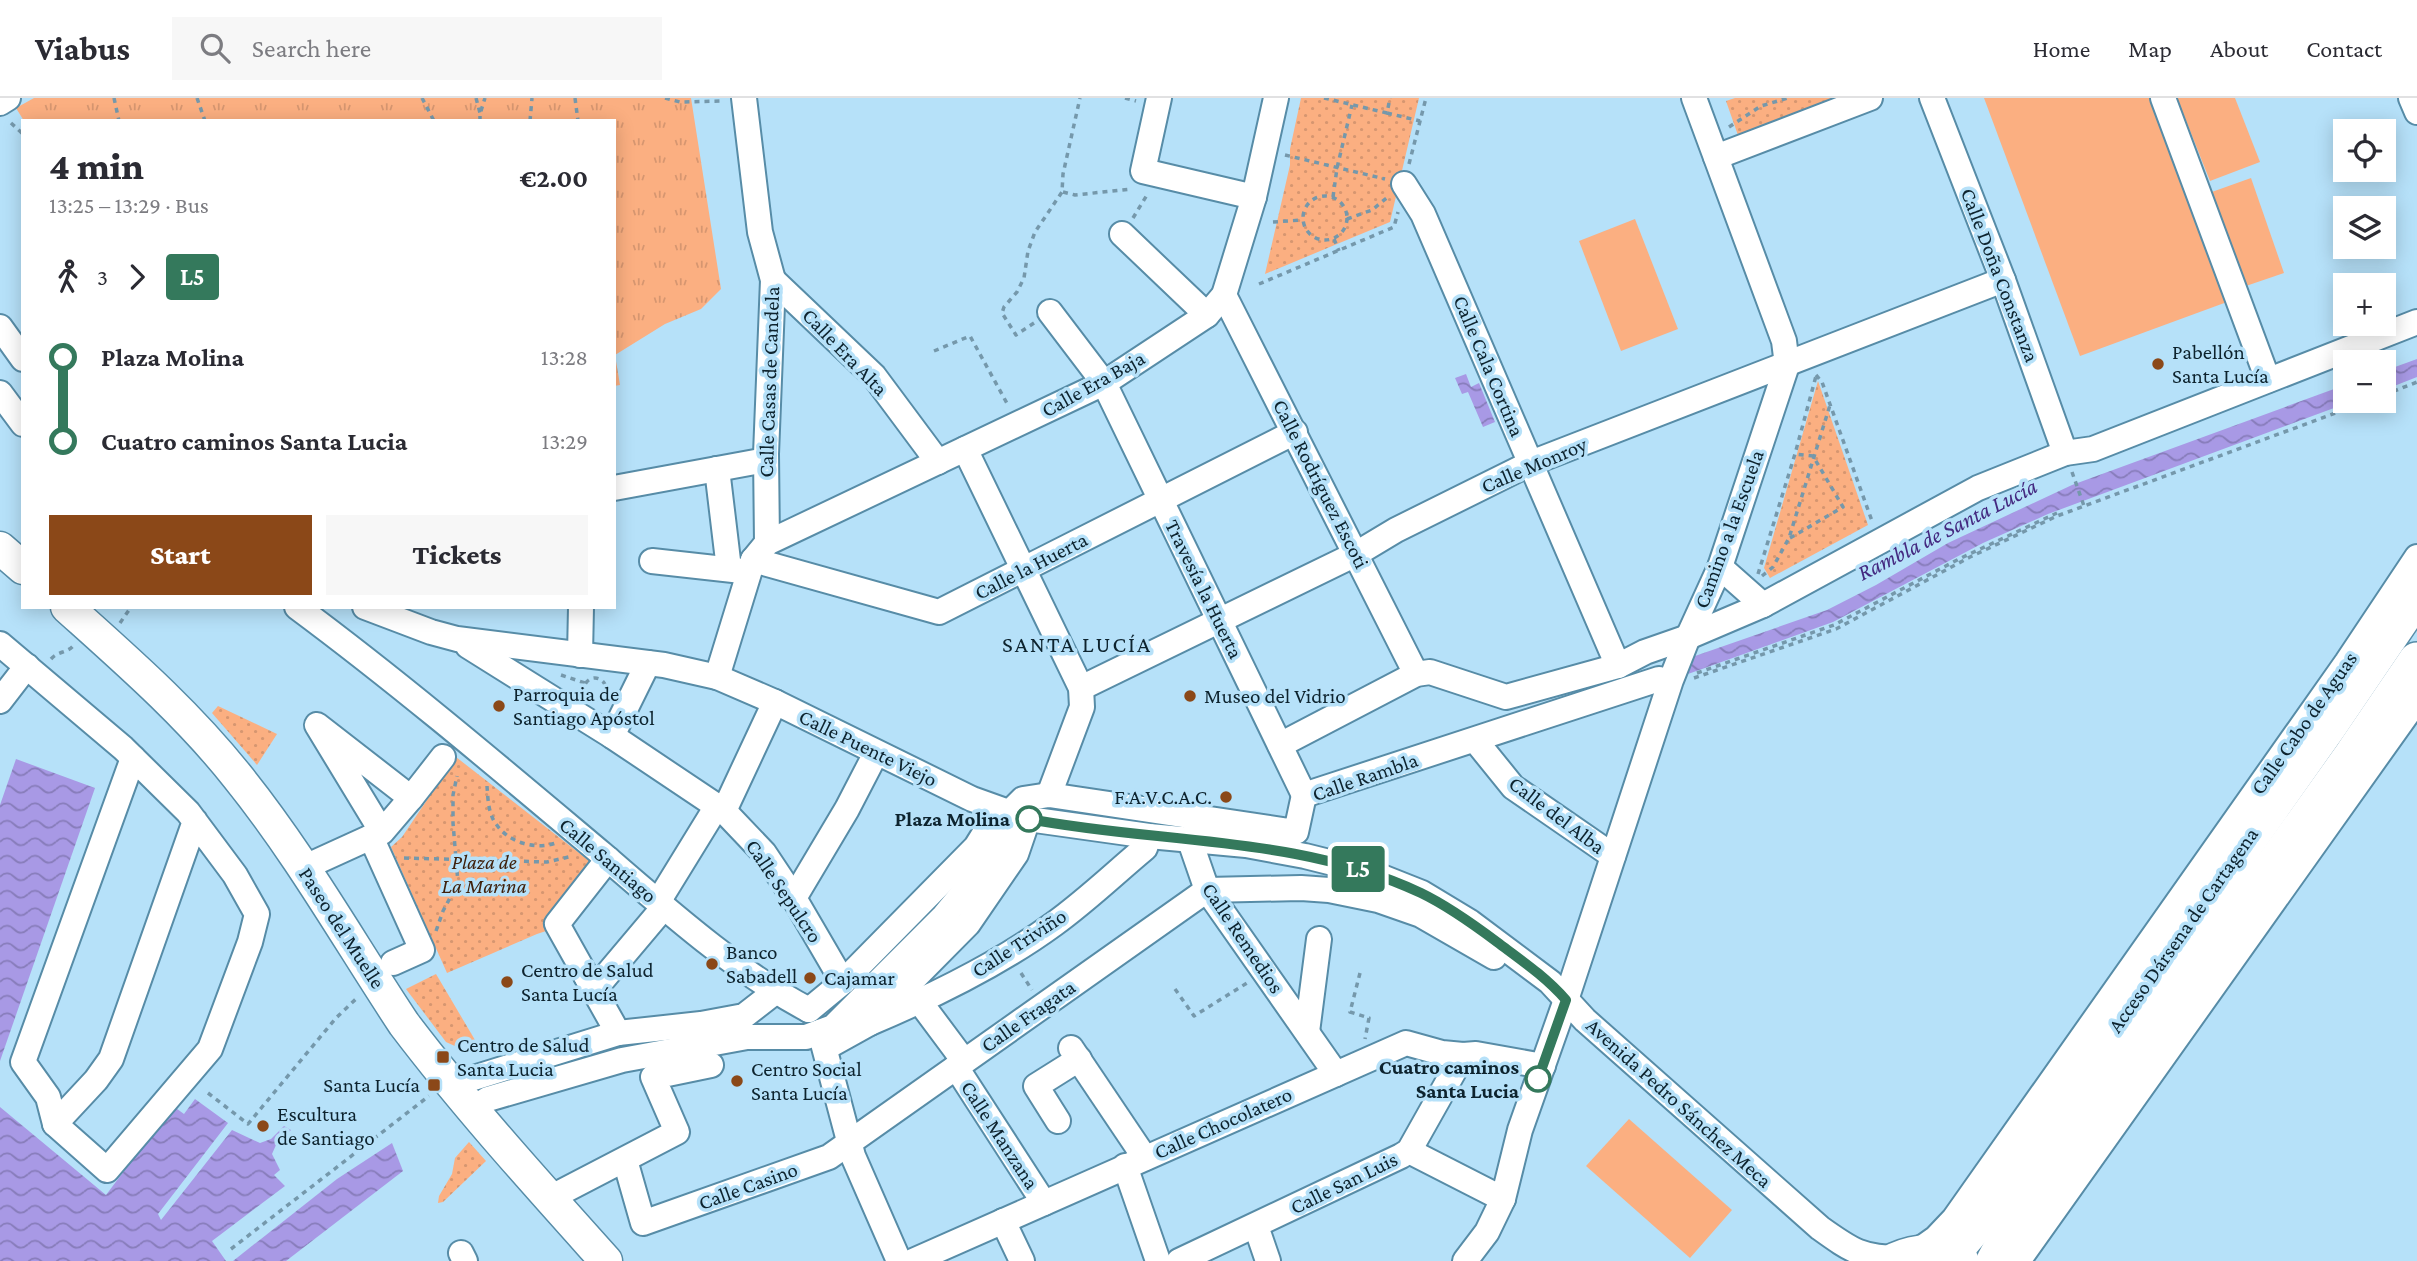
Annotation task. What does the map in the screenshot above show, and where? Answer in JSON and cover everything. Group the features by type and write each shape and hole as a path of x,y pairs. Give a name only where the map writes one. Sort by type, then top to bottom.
{"highway":[{"name":"Acceso Dársena de Cartagena","path":"1922,1258 1955,1249 1978,1222 2328,726 2417,595"},
{"name":"Acceso Dársena de Cartagena","path":"1995,1261 2007,1239 2353,755 2417,661"}],"main road":[{"path":"0,548 21,566"},
{"name":"Paseo del Muelle","path":"68,609 166,699 218,752 264,811 303,868 443,1088 472,1109 606,1261"}],"street":[{"path":"1159,98 1149,176 1254,197"},
{"name":"Calle Era Baja","path":"750,561 965,449 1104,383 1207,315 1224,295 1254,197 1276,98"},
{"path":"1716,157 1870,98"},
{"name":"Calle Doña Constanza","path":"1932,98 2003,281 2065,453"},
{"path":"2164,98 2268,380"},
{"path":"2412,98 2417,112"},
{"name":"Camino a la Escuela","path":"1465,1261 1487,1232 1503,1199 1515,1147 1613,856 1666,682 1720,567 1787,365 1784,341 1716,157 1701,100"},
{"name":"Calle Casas de Candela","path":"744,103 760,232 773,280 766,460 750,561"},
{"name":"Calle Cala Cortina","path":"1404,184 1423,214 1618,666"},
{"path":"1122,234 1207,315"},
{"name":"Calle Era Alta","path":"773,280 874,376 938,463"},
{"name":"Calle Monroy","path":"1081,688 1356,554 1396,530 1531,463 2003,281"},
{"name":"Calle Rodríguez Escoti","path":"1224,295 1416,674"},
{"name":"Travesía la Huerta","path":"1050,312 1104,383 1304,796"},
{"path":"1280,745 1416,674 1430,672 1506,697 1618,666 1645,652 1688,637 1766,594 1978,488 2065,453 2093,449 2417,322"},
{"path":"0,327 21,356"},
{"path":"0,393 21,421"},
{"name":"Calle la Huerta","path":"652,561 750,561 939,612 1294,432"},
{"path":"965,449 1081,688 1082,707 1049,794"},
{"path":"616,488 766,460"},
{"path":"717,469 750,561 717,677"},
{"name":"Calle Cabo de Aguas","path":"1922,1258 1954,1219 2347,662 2417,557"},
{"path":"1720,567 1766,594"},
{"name":"Calle Santiago","path":"300,609 415,698 661,905 775,992 809,1010"},
{"path":"374,609 444,636"},
{"path":"580,655 581,609"},
{"name":"Calle Puente Viejo","path":"444,636 492,645 648,663 717,677 775,702 972,799 1013,814"},
{"name":"Calle Sepulcro","path":"444,636 477,651 721,809 764,853 843,982"},
{"path":"0,644 40,672 133,758 195,821 235,875 257,914 250,942 210,1049 107,1170 55,1124 48,1097 23,1062 133,758"},
{"path":"612,736 648,663"},
{"path":"0,701 40,672"},
{"name":"Calle Rambla","path":"1013,814 1015,807 1023,799 1049,794 1296,832 1304,796 1666,682"},
{"path":"2018,1261 2417,700"},
{"path":"608,859 557,923 594,990 661,905 721,809 775,702"},
{"path":"393,963 422,950 378,842 317,725 411,798"},
{"name":"Calle del Alba","path":"1475,740 1513,787 1613,856"},
{"path":"794,898 876,753"},
{"path":"303,868 378,842 411,798 450,766"},
{"path":"899,1261 853,1156 823,1040 809,1010 843,982 976,847 1013,814"},
{"path":"472,1109 488,1099 622,1060 747,1037 806,1037 823,1040 870,1023 968,925 1016,854 1013,814"},
{"path":"823,1040 944,916 997,852 1013,814"},
{"name":"Avenida Pedro Sánchez Meca","path":"1013,814 1149,836 1189,838 1285,852 1369,872 1422,893 1445,906 1550,982 1585,1020 1820,1228"},
{"path":"55,1124 111,1059 195,821"},
{"name":"Calle Triviño","path":"870,1023 920,1002 1009,954 1055,923 1145,848 1149,836"},
{"name":"Calle Remedios","path":"1189,838 1207,890 1336,1074"},
{"path":"608,859 556,923 618,1033"},
{"path":"1207,890 1301,888 1329,890 1378,900 1420,915 1513,969 1519,958"},
{"name":"Calle Fragata","path":"849,1143 1207,890"},
{"name":"Calle Remedios","path":"1307,1032 1319,939"},
{"path":"443,1088 618,1033 701,1024 744,1016 775,992"},
{"name":"Calle Manzana","path":"920,1002 1044,1203"},
{"name":"Calle Chocolatero","path":"913,1261 1406,1043 1463,1055 1476,1054 1543,1066"},
{"path":"1058,1121 1037,1086 1075,1054 1135,1162 1158,1261"},
{"name":"Calle San Luis","path":"1179,1261 1409,1151 1463,1055"},
{"path":"550,1198 677,1132 653,1077 711,1065"},
{"name":"Calle Casino","path":"625,1160 643,1223 829,1157 849,1143"},
{"path":"1409,1151 1503,1199"},
{"path":"1003,1221 1022,1261"},
{"path":"1256,1226 1268,1261"},
{"path":"1820,1228 1856,1252 1876,1258 1922,1258"},
{"path":"1820,1228 1843,1261"}],"path":[{"path":"114,98 119,119"},
{"path":"197,98 204,119"},
{"path":"422,98 433,119"},
{"path":"476,98 480,119"},
{"path":"480,114 485,98"},
{"path":"530,119 532,98"},
{"path":"575,98 578,119"},
{"path":"665,98 680,102 744,103"},
{"path":"1050,312 1016,335 1002,313 1024,278 1028,251 1035,232 1062,192 1063,173 1080,98"},
{"path":"1324,98 1420,121"},
{"path":"1387,113 1390,98"},
{"path":"1259,284 1394,228 1426,98"},
{"path":"1729,127 1762,106 1788,98"},
{"path":"1333,197 1352,105"},
{"path":"5,107 21,131"},
{"path":"1285,155 1404,184"},
{"path":"1062,192 1075,195 1100,193 1149,176 1146,198 1122,234"},
{"path":"1347,219 1372,210 1404,184"},
{"path":"1324,195 1333,197 1344,205 1347,219 1341,234 1334,239 1317,239 1310,235 1302,220 1307,203 1324,195"},
{"path":"1273,222 1302,220"},
{"path":"1334,239 1339,251"},
{"path":"934,351 970,336 1015,418"},
{"path":"1756,580 1816,375 1822,370"},
{"path":"1816,375 1822,382 1874,527"},
{"path":"2396,390 2417,382"},
{"path":"1756,580 1773,567 1789,538 1830,405"},
{"path":"1666,682 1836,629 1970,557 2084,504 2333,412"},
{"path":"2084,504 2335,413"},
{"path":"1795,454 1813,456"},
{"path":"1789,538 1843,507 1813,456"},
{"path":"2076,481 2084,504"},
{"path":"1756,580 1766,594"},
{"path":"115,631 130,609"},
{"path":"40,672 56,653 71,649 78,641"},
{"path":"592,678 605,682 607,692 600,699 591,699 584,693 585,683 592,678"},
{"path":"422,950 432,942 443,911 458,883 450,766"},
{"path":"488,777 488,804 496,824 510,838 530,846 545,847 564,841"},
{"path":"378,842 456,861 547,862 564,860 577,854"},
{"path":"1175,989 1194,1016 1265,972"},
{"path":"1360,973 1350,1012 1370,1018 1360,1062"},
{"path":"208,1093 248,1124 336,1018 363,992"},
{"path":"231,1249 443,1088"}],"green space":[{"path":"34,98 691,98 721,289 701,309 665,324 616,354 616,119 23,119 16,108"},
{"path":"1301,98 1419,98 1390,222 1265,274 1290,165 1290,149"},
{"path":"1735,98 1852,98 1740,141 1726,101"},
{"path":"1984,98 2155,98 2227,302 2080,356"},
{"path":"2177,98 2235,98 2260,162 2210,181"},
{"path":"2251,178 2284,273 2243,287 2209,193"},
{"path":"1635,219 1678,329 1621,351 1579,241"},
{"path":"616,361 620,385 616,386"},
{"path":"1818,381 1868,525 1770,578 1764,568"},
{"path":"218,706 277,734 257,765 212,713"},
{"name":"Plaza de La Marina","path":"456,757 606,874 564,925 447,973 391,847 402,837"},
{"path":"436,974 475,1040 457,1047 446,1042 406,989"},
{"path":"1629,1119 1732,1210 1690,1258 1586,1166"},
{"path":"469,1142 486,1161 443,1202 438,1203 439,1196 452,1174 455,1158"}],"water":[{"path":"2417,359 2417,377 2396,385 2396,367"},
{"path":"1466,374 1471,387 1479,383 1495,422 1483,427 1468,392 1462,394 1455,378"},
{"path":"2333,389 2333,408 2048,514 1983,543 1833,622 1688,674 1695,656 1827,610 1948,543 2072,485"},
{"path":"16,759 95,788 0,1061 0,805"},
{"path":"195,1099 228,1123 158,1214 161,1220 232,1130 260,1143 271,1139 284,1126 291,1130 276,1145 272,1154 280,1170 274,1175 285,1186 212,1241 226,1261 0,1261 0,1107 106,1195 173,1106 184,1114"},
{"path":"392,1143 403,1171 286,1261 233,1261 337,1179"}],"bus line":[{"name":"L5","path":"1029,819 1275,850 1369,872 1422,893 1470,922 1550,982 1566,1000 1538,1079"}],"place":[{"name":"Pabellón Santa Lucía","path":"2158,364"},
{"name":"Museo del Vidrio","path":"1190,696"},
{"name":"Parroquia de Santiago Apóstol","path":"499,706"},
{"name":"F.A.V.C.A.C.","path":"1226,797"},
{"name":"Plaza Molina","path":"1029,819"},
{"name":"Banco Sabadell","path":"712,964"},
{"name":"Cajamar","path":"810,978"},
{"name":"Centro de Salud Santa Lucía","path":"507,982"},
{"name":"Centro de Salud Santa Lucia","path":"443,1057"},
{"name":"Cuatro caminos Santa Lucia","path":"1538,1079"},
{"name":"Centro Social Santa Lucía","path":"737,1081"},
{"name":"Santa Lucía","path":"434,1085"},
{"name":"Escultura de Santiago","path":"263,1126"}],"district":[{"name":"SANTA LUCÍA","path":"1077,644"}],"water label":[{"name":"Rambla de Santa Lucía","path":"1947,529"}]}
